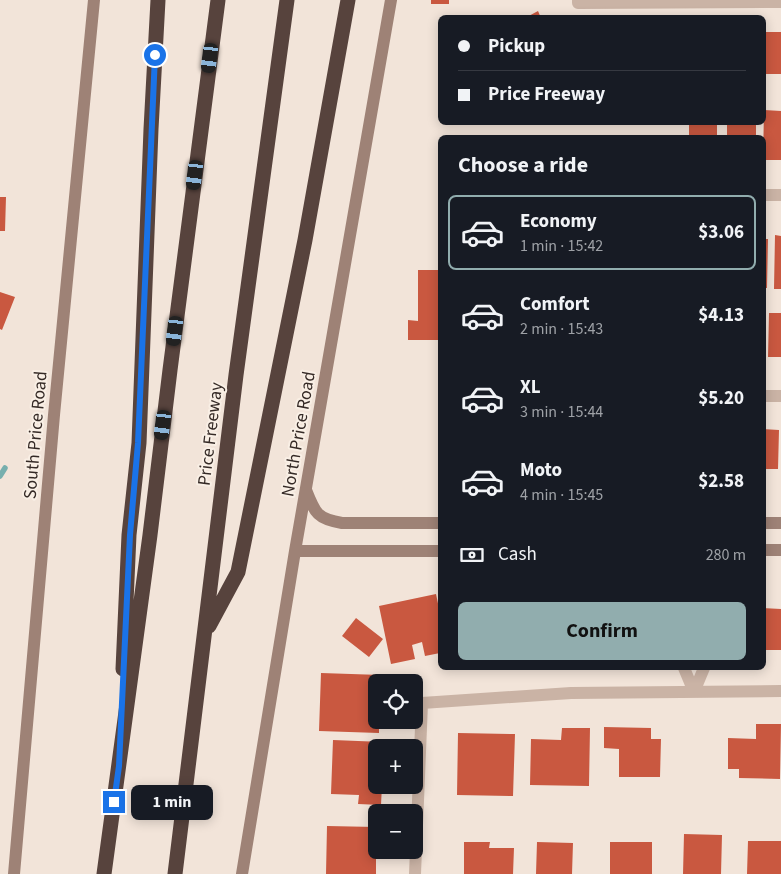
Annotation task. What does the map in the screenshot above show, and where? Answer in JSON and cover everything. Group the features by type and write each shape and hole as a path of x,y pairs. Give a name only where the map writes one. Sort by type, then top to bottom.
{"highway":[{"path":"119,766 130,535 139,434 158,0"},
{"path":"104,874 150,535 218,0"},
{"name":"Price Freeway","path":"175,874 236,375 287,0"},
{"path":"204,634 238,572 305,240 348,0"}],"main road":[{"name":"South Price Road","path":"14,874 55,405 94,0"},
{"name":"North Price Road","path":"242,874 295,551 392,0"},
{"path":"306,490 317,513 326,520 342,523 438,523"},
{"path":"766,523 781,523"},
{"path":"766,550 781,550"},
{"path":"295,551 438,551"}],"street":[{"path":"578,2 781,2"},
{"path":"766,195 781,196"},
{"path":"766,396 781,396"},
{"path":"685,670 694,692"},
{"path":"694,692 703,670"},
{"path":"414,874 422,703 571,693 781,691"}],"building":[{"path":"431,0 449,0 449,4 431,4"},
{"path":"538,11 540,15 531,15"},
{"path":"766,32 781,32 781,74 766,74"},
{"path":"766,110 781,111 781,160 766,160 766,135 764,135"},
{"path":"689,125 717,125 717,135 689,135"},
{"path":"727,125 756,125 756,135 727,135"},
{"path":"0,197 6,197 5,231 0,231"},
{"path":"775,235 781,236 781,289 774,289"},
{"path":"766,239 768,239 767,288"},
{"path":"418,270 438,270 438,340 408,340 408,320 418,321"},
{"path":"0,292 15,297 2,330 0,329"},
{"path":"769,313 781,313 781,357 768,357"},
{"path":"766,429 779,430 778,469 766,469"},
{"path":"436,594 438,604 438,653 425,656 422,642 412,645 415,659 391,664 379,606"},
{"path":"766,608 781,609 781,650 766,650"},
{"path":"356,618 383,639 369,657 342,636"},
{"path":"321,673 368,675 368,729 379,729 379,733 319,731"},
{"path":"756,724 781,724 780,779 739,778 739,769 728,769 728,738 756,739"},
{"path":"604,727 651,728 651,739 661,739 660,777 619,777 619,749 604,748"},
{"path":"562,728 590,728 589,786 530,785 531,739 561,740"},
{"path":"458,733 515,734 513,796 457,795"},
{"path":"333,740 368,741 368,794 382,794 381,804 358,804 359,795 331,794"},
{"path":"327,826 368,827 368,859 376,859 376,874 326,874"},
{"path":"684,834 722,835 721,874 683,874"},
{"path":"748,841 781,841 781,874 747,874"},
{"path":"464,842 490,842 489,848 514,848 513,874 464,874"},
{"path":"537,842 573,843 572,874 536,874"},
{"path":"610,842 652,842 652,874 610,874"}],"waterway":[{"path":"0,476 5,468"}],"route":[{"path":"114,802 119,766 130,535 138,443 155,55"}]}
